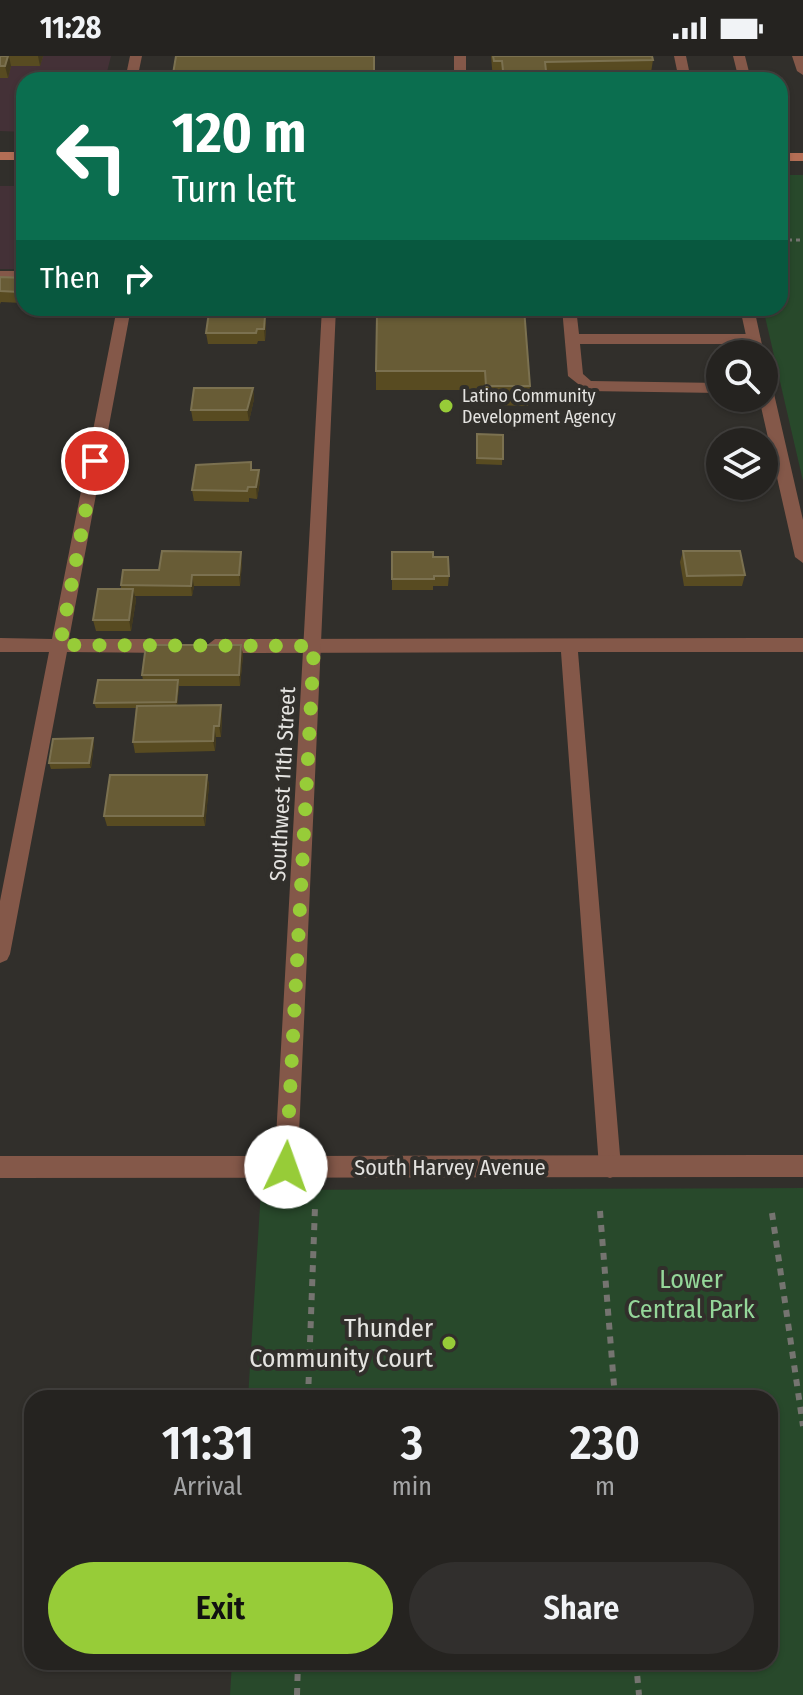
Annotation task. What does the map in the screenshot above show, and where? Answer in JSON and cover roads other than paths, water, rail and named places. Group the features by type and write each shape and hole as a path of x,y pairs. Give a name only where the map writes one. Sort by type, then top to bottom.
{"street":[{"path":"798,56 803,71"},
{"path":"0,954 122,316"},
{"name":"Southwest 11th Street","path":"286,1167 329,316"},
{"path":"570,316 576,376 587,386 706,388"},
{"path":"749,316 755,340"},
{"path":"572,339 706,344"},
{"path":"770,412 803,557"},
{"path":"0,645 803,645"},
{"path":"569,645 610,1167"},
{"name":"South Harvey Avenue","path":"0,1167 803,1166"}],"place":[{"name":"Latino Community Development Agency","path":"446,406"},
{"name":"Thunder Community Court","path":"449,1343"}],"park label":[{"name":"Lower Central Park","path":"691,1294"}]}
